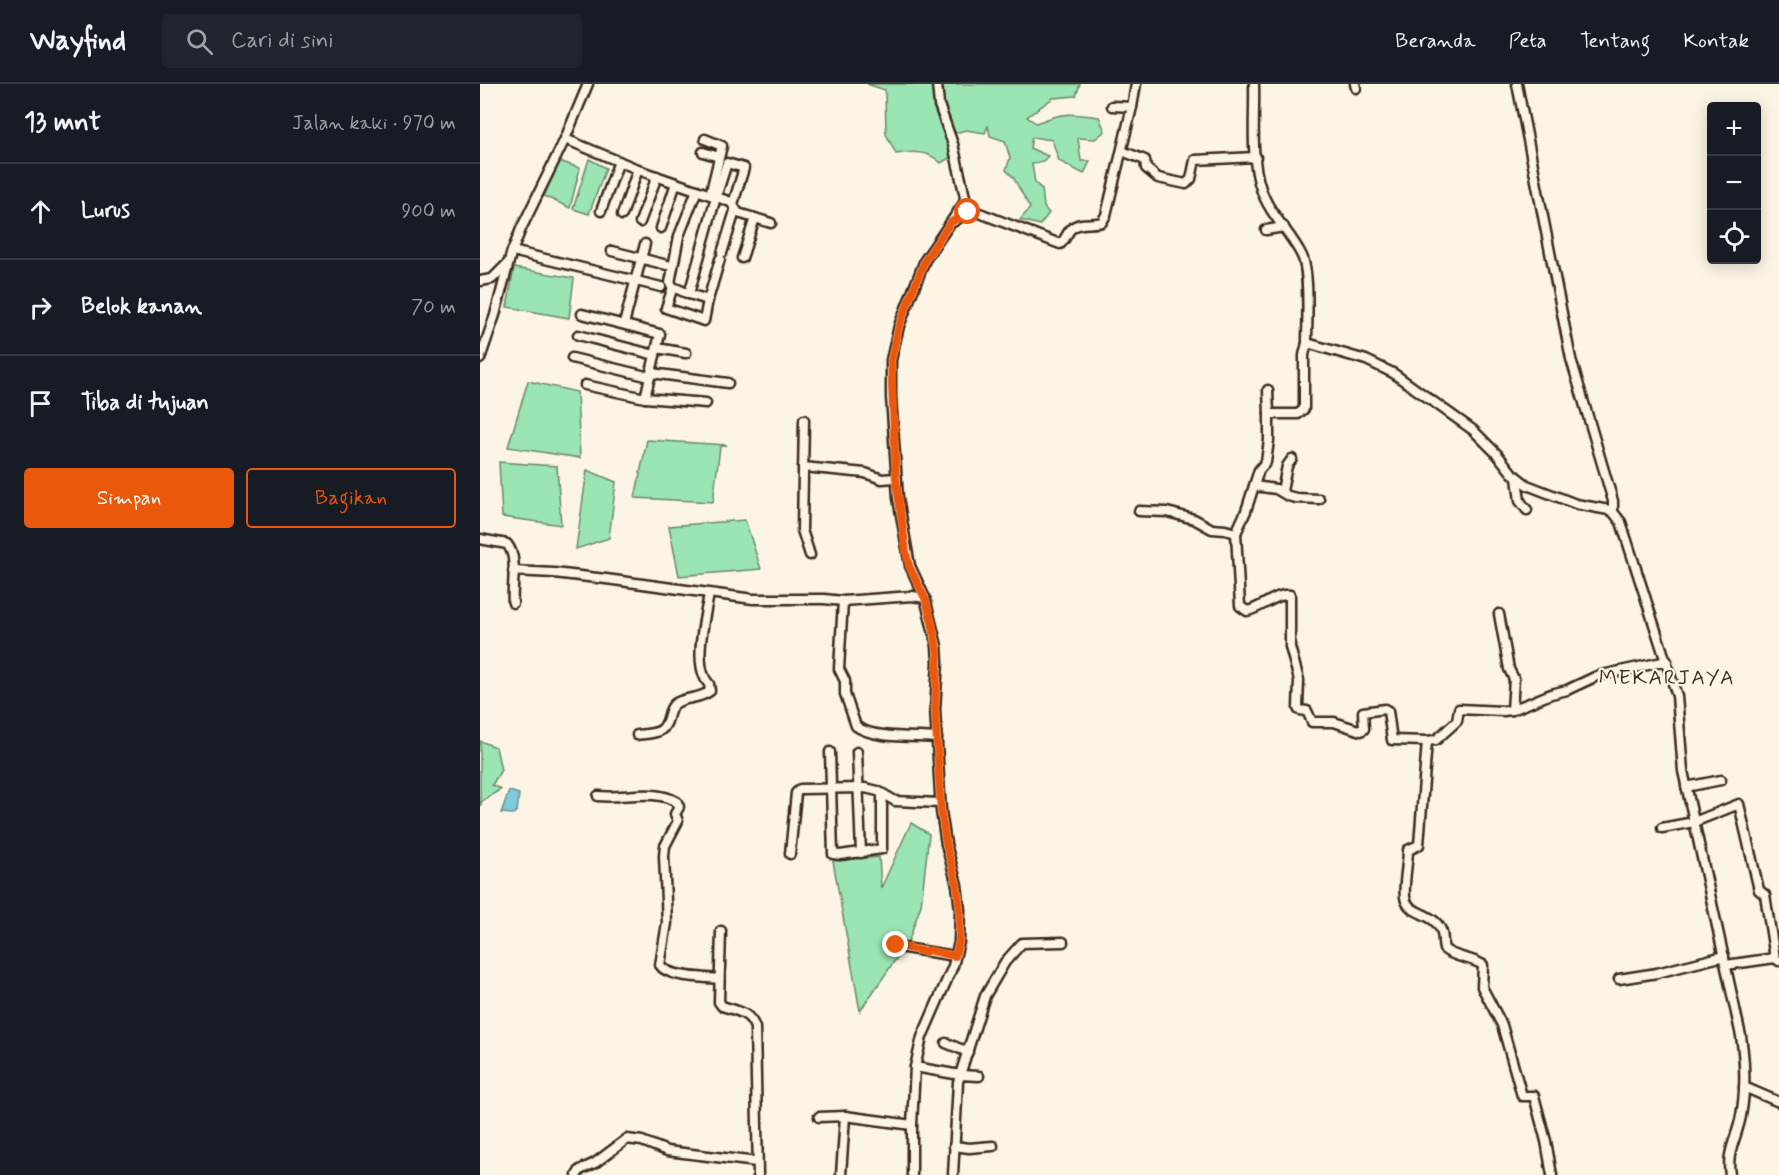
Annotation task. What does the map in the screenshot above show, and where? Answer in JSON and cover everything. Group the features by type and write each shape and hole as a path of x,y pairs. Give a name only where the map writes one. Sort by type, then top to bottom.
{"street":[{"path":"480,359 495,315 512,251 565,139 588,84"},
{"path":"912,1175 915,1067 922,1037 944,988 955,956 959,942 960,910 957,885 943,830 940,803 935,709 938,654 925,598 909,566 906,552 896,478 891,397 893,345 914,285 925,260 964,203 965,197 953,144 939,105 937,84"},
{"path":"950,223 972,211 1057,244 1062,244 1070,229 1075,225 1098,224 1105,218 1136,84"},
{"path":"1254,84 1256,157 1262,192 1305,263 1307,343 1304,355 1304,409 1298,414 1269,414"},
{"path":"1517,84 1571,359 1613,501 1613,512 1621,522 1667,661 1678,703 1686,787 1742,1036 1745,1060 1741,1117 1728,1158 1730,1175"},
{"path":"1112,106 1132,107"},
{"path":"565,139 638,169 714,195 755,218 771,223"},
{"path":"689,294 714,195 722,146 705,139"},
{"path":"1122,151 1145,160 1146,168 1158,178 1183,184 1191,179 1195,160 1256,157"},
{"path":"704,152 719,157"},
{"path":"601,211 619,161"},
{"path":"697,190 680,236 670,283 672,287 666,308 704,321 744,168 727,163 714,195"},
{"path":"622,215 638,169"},
{"path":"639,222 657,176"},
{"path":"661,228 676,183"},
{"path":"742,258 755,218"},
{"path":"1266,230 1284,227"},
{"path":"624,324 645,244"},
{"path":"512,251 662,287"},
{"path":"612,251 667,265"},
{"path":"480,281 492,279 509,261"},
{"path":"672,287 708,300"},
{"path":"582,314 660,334 645,398"},
{"path":"578,336 656,352 686,353"},
{"path":"1307,343 1366,360 1393,373 1473,430 1517,477 1536,490 1576,504 1613,512"},
{"path":"572,358 650,375 728,383"},
{"path":"585,385 645,398 706,404"},
{"path":"1268,390 1269,440 1266,462 1259,470 1236,533 1239,599 1243,609 1247,610 1257,609 1284,594 1290,595 1290,647 1298,673 1299,710 1307,711 1312,722 1334,722 1361,731 1364,729 1363,712 1385,709 1388,711 1392,740 1436,740 1457,721 1459,709 1512,710 1567,690 1604,673 1667,661"},
{"path":"804,420 802,530 810,555"},
{"path":"1282,491 1286,470 1292,459"},
{"path":"803,467 865,473 882,479 896,478"},
{"path":"1517,477 1520,501 1527,510"},
{"path":"1254,486 1282,491 1288,496 1319,500"},
{"path":"1139,511 1167,512 1194,519 1212,529 1236,533"},
{"path":"480,539 507,544 512,555 513,603"},
{"path":"513,571 554,573 764,599 843,601 902,597 925,598"},
{"path":"637,735 660,731 666,723 672,705 710,691 701,669 702,633 709,594"},
{"path":"843,601 839,669 845,681 845,694 856,726 864,730 892,735 937,738"},
{"path":"1498,614 1509,669 1514,679 1512,710"},
{"path":"1427,741 1419,845 1409,849 1405,898 1409,906 1431,917 1438,925 1443,934 1444,949 1449,954 1471,959 1483,965 1482,987 1502,1025 1522,1096 1534,1096 1552,1175"},
{"path":"830,752 833,854 861,852 879,849 883,846 882,794"},
{"path":"857,752 861,852"},
{"path":"1686,787 1721,780"},
{"path":"790,854 796,793 800,789 873,789 895,801 940,803"},
{"path":"598,796 613,798 649,795 677,802 679,807 675,814 678,821 665,846 667,923 660,965 662,969 679,975 719,979"},
{"path":"1662,828 1694,822 1737,804 1740,805 1759,890 1765,896 1777,960 1726,965"},
{"path":"721,931 720,1005 746,1014 753,1020 755,1028 758,1175"},
{"path":"952,1175 956,1090 985,996 1005,962 1019,945 1063,942"},
{"path":"892,946 955,956"},
{"path":"1618,979 1657,973 1724,956"},
{"path":"946,1044 968,1052"},
{"path":"915,1067 979,1076"},
{"path":"1744,1087 1779,1102"},
{"path":"819,1117 845,1116 912,1125"},
{"path":"841,1175 845,1116"},
{"path":"577,1175 580,1170 627,1139 668,1151 757,1161"},
{"path":"954,1146 969,1148 993,1146"}],"green space":[{"path":"867,84 1080,84 1076,96 1053,98 1027,117 1036,123 1067,114 1099,117 1105,131 1095,139 1078,138 1081,161 1090,161 1084,174 1059,161 1052,140 1032,137 1030,148 1048,156 1043,161 1032,164 1035,183 1042,189 1044,207 1049,213 1040,225 1020,220 1030,208 1013,177 1006,170 1010,158 1005,141 990,136 988,126 985,133 966,130 955,133 951,157 941,163 931,156 920,153 896,154 886,134 885,90"},
{"path":"589,159 606,168 589,214 573,209"},
{"path":"559,161 580,168 570,208 544,196"},
{"path":"514,268 574,278 569,318 507,307"},
{"path":"528,381 577,392 580,458 508,447"},
{"path":"647,440 727,445 720,447 713,502 635,498"},
{"path":"499,462 557,466 561,525 502,517"},
{"path":"587,470 616,482 609,538 576,549"},
{"path":"745,520 761,569 679,576 669,526"},
{"path":"480,741 496,747 501,770 492,785 501,789 482,801 480,807"},
{"path":"911,823 929,834 921,905 909,940 860,1011 833,861 879,857 881,888"}],"water":[{"path":"509,791 519,794 517,811 513,814 501,813"}],"district":[{"name":"MEKARJAYA","path":"1667,677"}],"route":[{"path":"896,945 955,956 959,942 960,910 957,885 946,844 941,811 935,709 938,654 936,637 925,598 909,566 906,552 896,478 891,360 899,326 925,260 950,223 968,212"}]}
